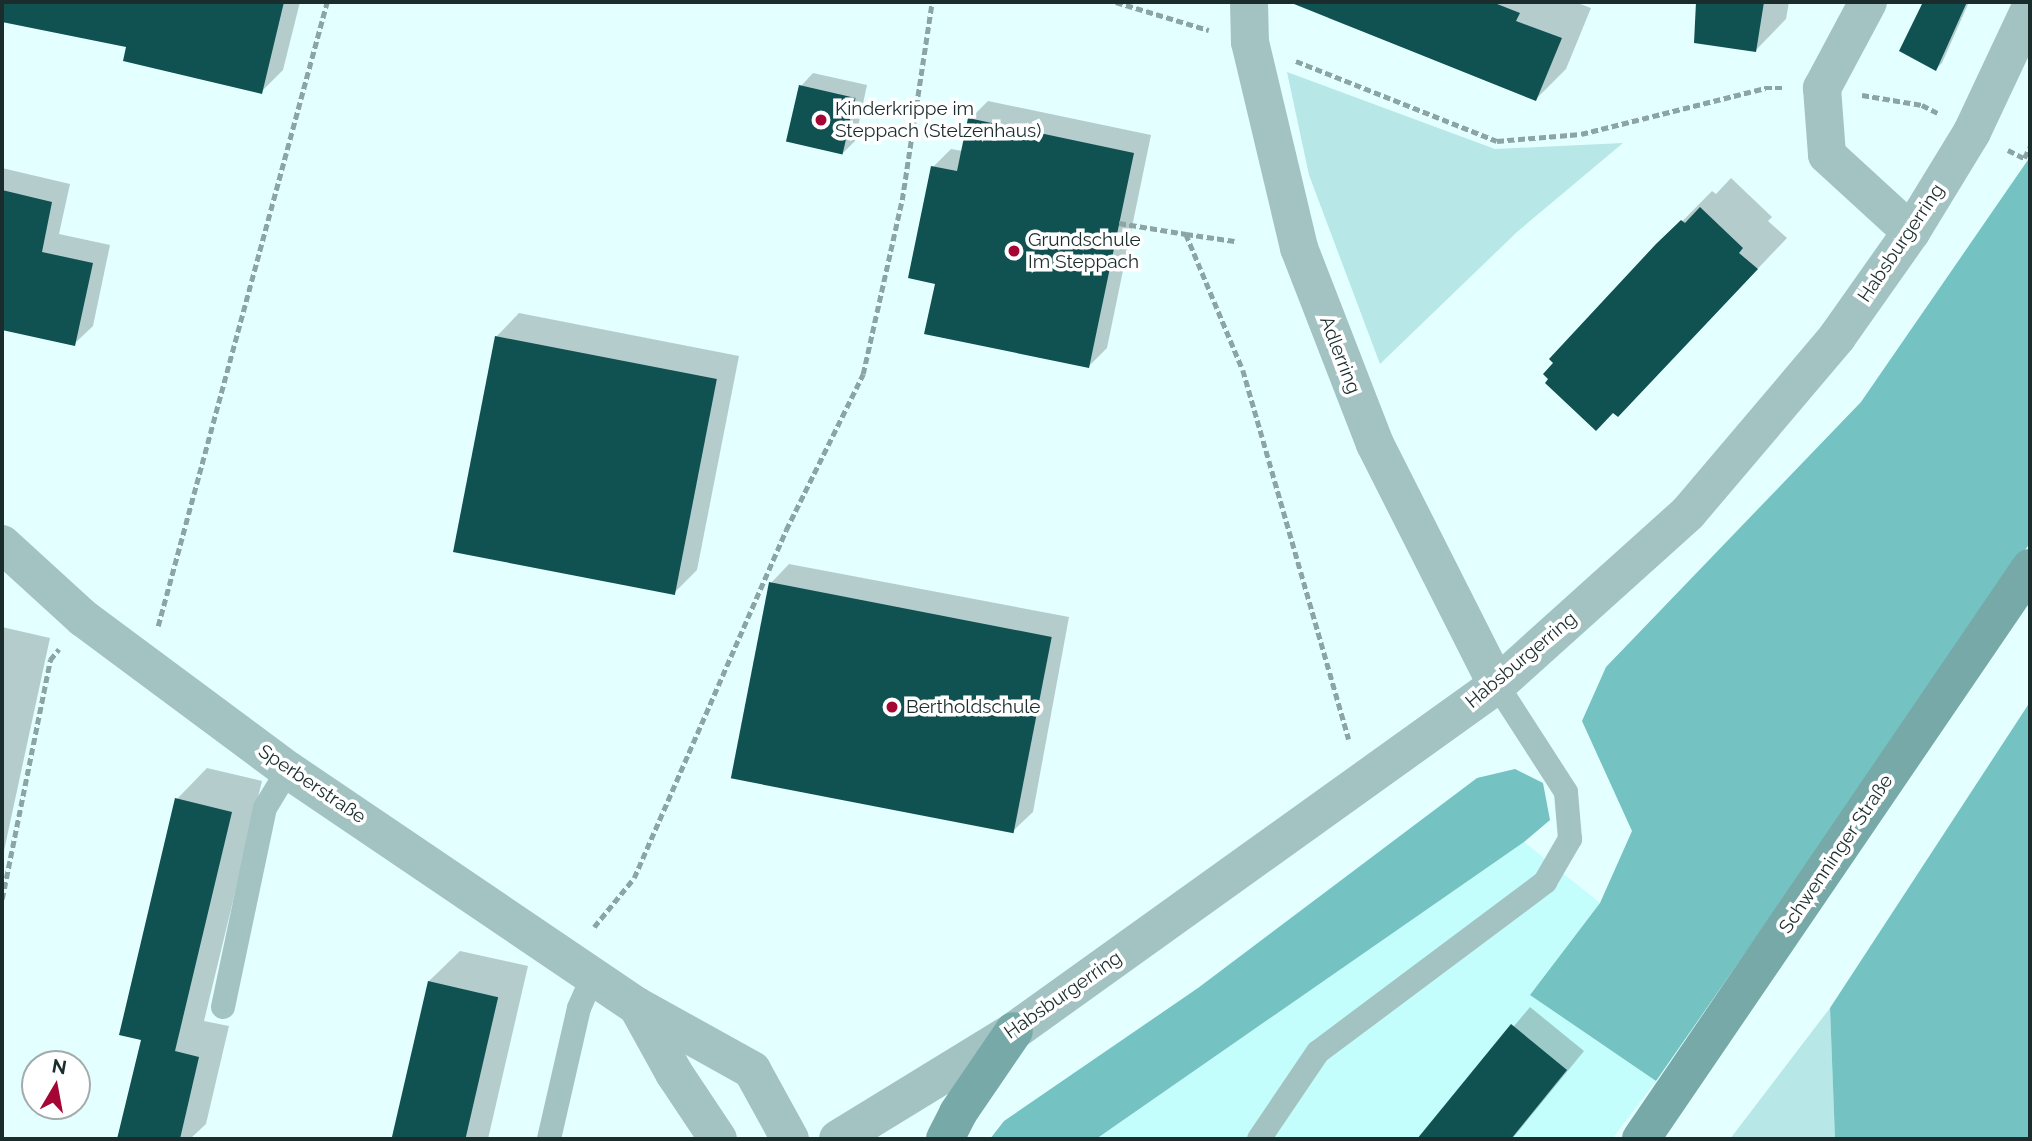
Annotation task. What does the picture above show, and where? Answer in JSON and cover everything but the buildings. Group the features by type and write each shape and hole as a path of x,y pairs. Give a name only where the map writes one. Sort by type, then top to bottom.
{"main road":[{"name":"Schwenninger Straße","path":"1641,1139 2030,568"},
{"path":"945,1139 958,1113 1014,1031"}],"street":[{"name":"Adlerring","path":"1249,2 1250,42 1299,248 1375,444 1497,685"},
{"path":"1868,2 1822,88 1826,155 1911,232"},
{"name":"Habsburgerring","path":"838,1139 1014,1031 1497,685 1688,513 1837,337 1911,232 1972,132 2030,9"},
{"name":"Sperberstraße","path":"2,544 83,618 288,769 594,974 637,1006 752,1070 790,1139"},
{"name":"Sperberstraße","path":"637,1006 674,1073 718,1139"}],"lane":[{"path":"1259,1139 1318,1052 1545,882 1570,839 1566,792 1497,685"},
{"path":"223,1007 265,808 288,769"},
{"path":"549,1139 579,1008 594,974"}],"path":[{"path":"147,667 327,2"},
{"path":"594,927 634,878 786,530 863,374 902,200 932,2"},
{"path":"1116,2 1250,42 1497,141 1581,134 1765,88 1822,88 1922,105 1972,132"},
{"path":"2024,158 2030,147"},
{"path":"1119,223 1235,241"},
{"path":"1186,234 1243,370 1349,739"},
{"path":"2,899 50,660 83,618"}],"shaded area":[{"path":"1287,72 1495,149 1623,143 1517,232 1380,364 1309,175"},
{"path":"2030,157 2030,543 1656,1081 1530,995 1600,903 1632,831 1582,721 1606,667 1861,402"},
{"path":"2030,702 2030,1139 1835,1139 1830,1008"},
{"path":"1515,769 1543,783 1550,820 1524,842 1096,1139 990,1139 1004,1121 1198,988 1477,778"},
{"path":"1524,842 1600,903 1530,995 1656,1081 1612,1139 1096,1139"},
{"path":"1830,1008 1835,1139 1730,1139"}],"place":[{"name":"Kinderkrippe im Steppach (Stelzenhaus)","path":"821,120"},
{"name":"Grundschule Im Steppach","path":"1014,251"},
{"name":"Bertholdschule","path":"892,707"}]}
